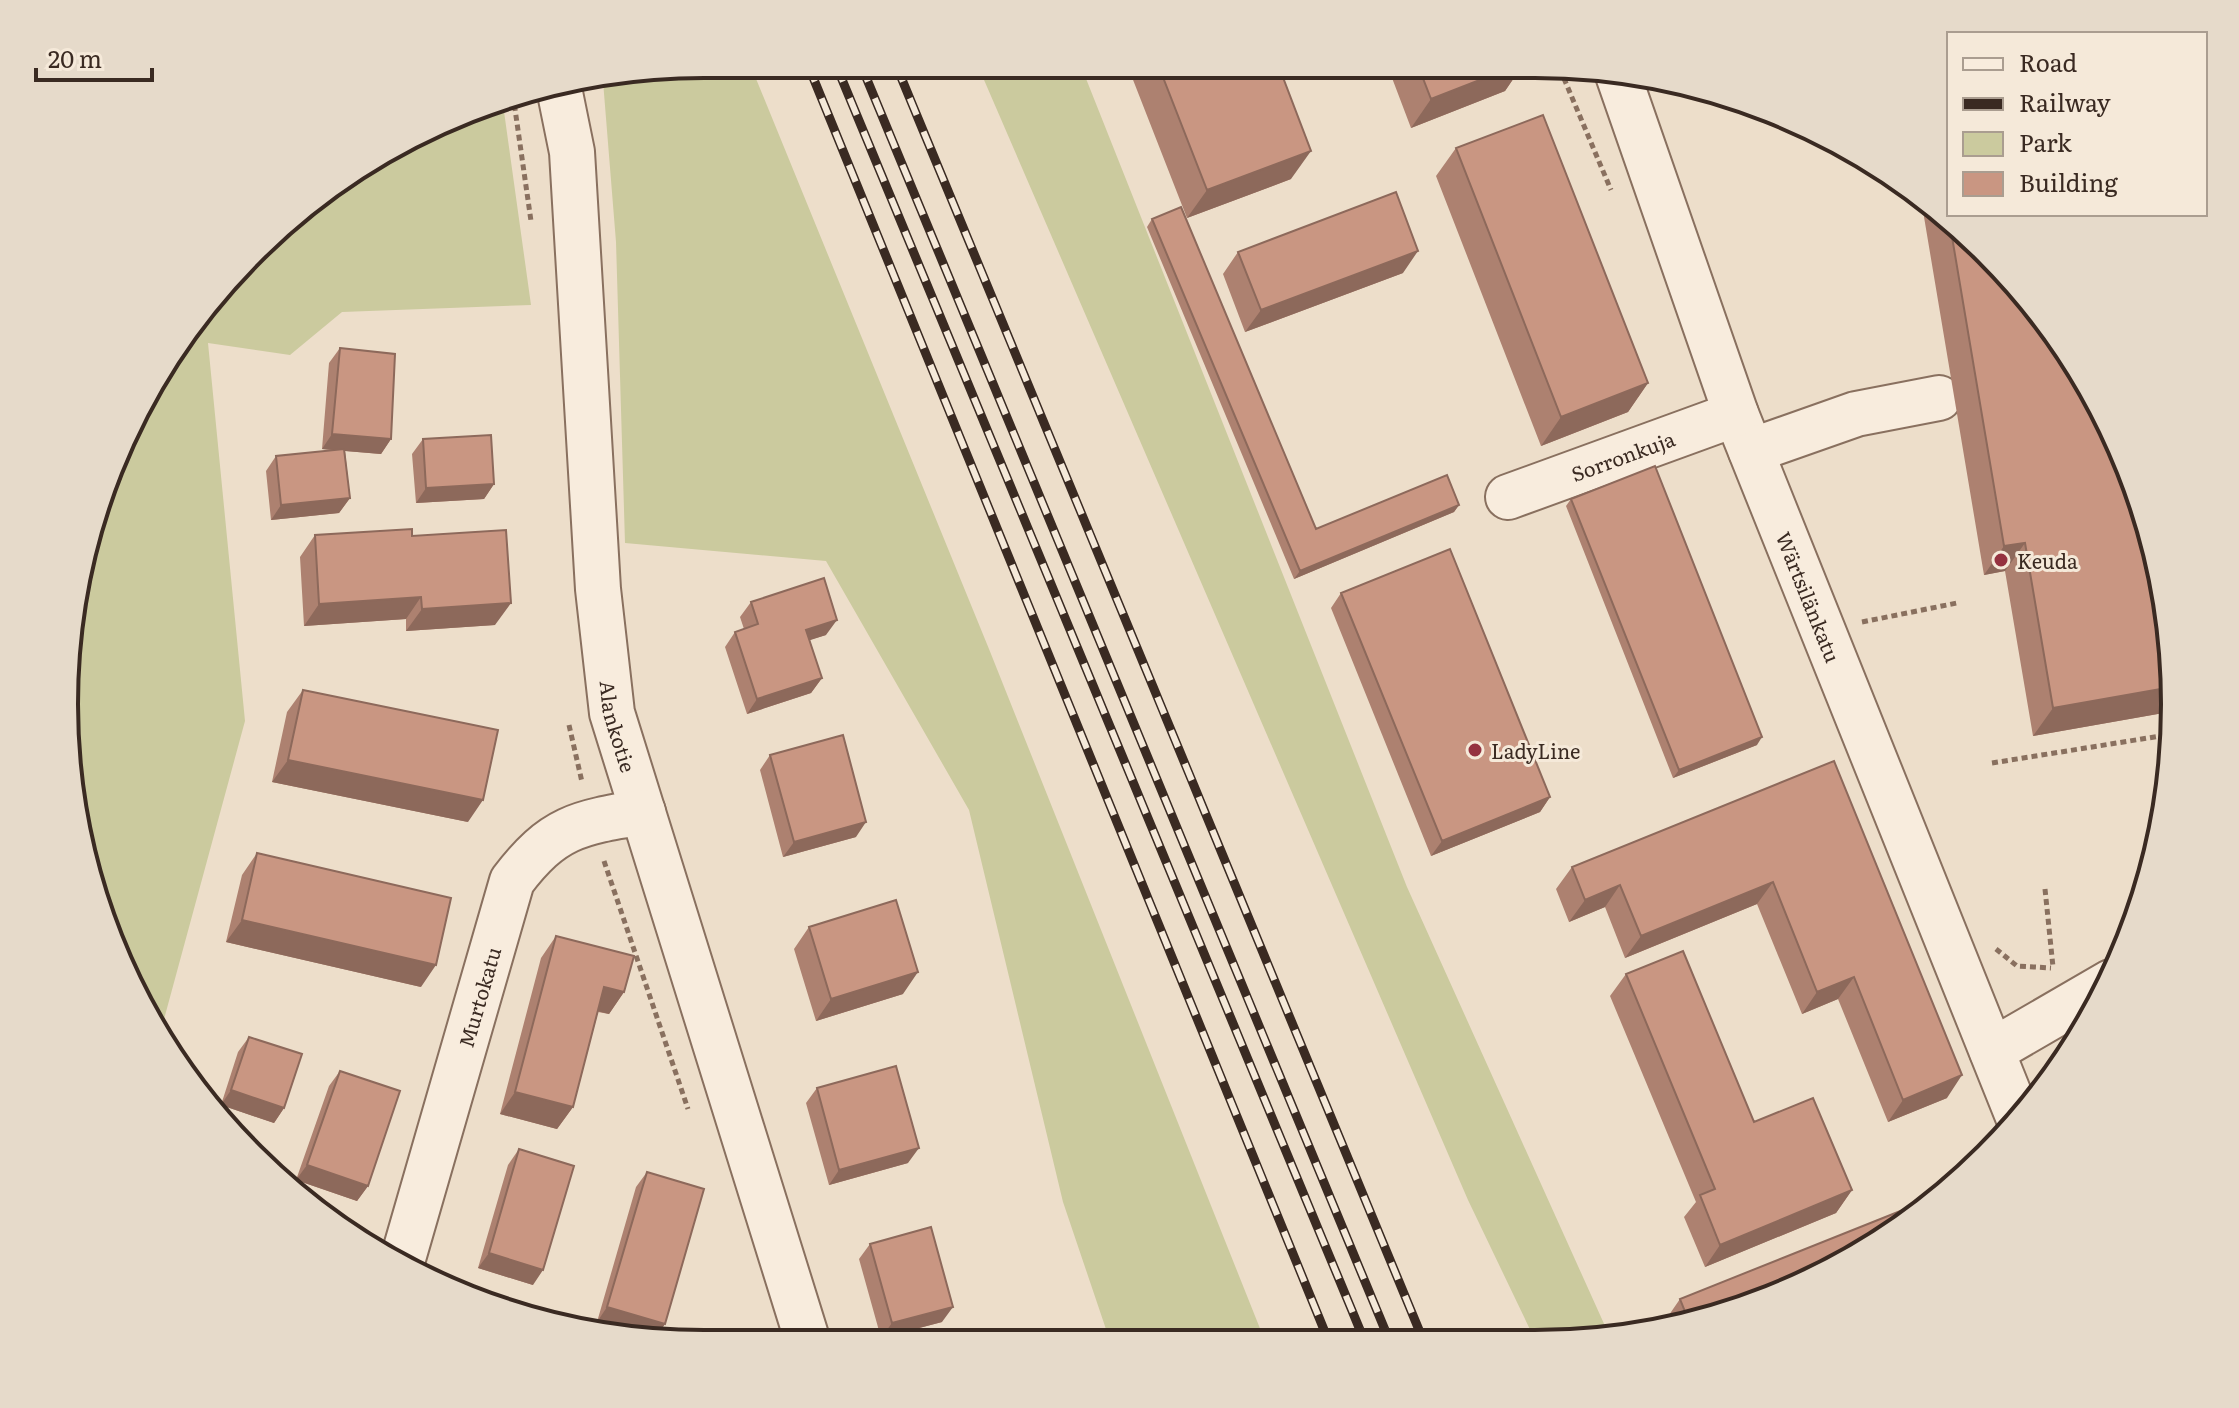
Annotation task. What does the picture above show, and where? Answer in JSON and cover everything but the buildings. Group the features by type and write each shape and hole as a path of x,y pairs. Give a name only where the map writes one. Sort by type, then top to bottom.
{"street":[{"name":"Wärtsilänkatu","path":"1621,84 1744,433 2014,1107"},
{"name":"Alankotie","path":"560,95 572,152 598,589 612,713 804,1330"},
{"name":"Sorronkuja","path":"1508,497 1744,433 1939,398"},
{"name":"Murtokatu","path":"405,1253 512,881 537,848 573,827 643,812"},
{"path":"1992,1051 2089,995"}],"path":[{"path":"1857,623 1957,603"},
{"path":"1992,763 2160,736"},
{"path":"2045,889 2053,968"}],"green space":[{"path":"756,78 989,649 1261,1330 1106,1330 1063,1202 969,810 826,561 625,543 616,242 603,86 663,79"},
{"path":"983,78 1086,78 1407,887 1605,1326 1530,1330 1468,1200"},
{"path":"504,111 531,305 342,312 290,355 208,343 245,721 164,1020 143,981 111,905 99,866 83,786 78,704 83,622 99,542 111,503 126,464 162,391 207,323 261,261 323,207 391,162 464,126"}],"railway":[{"path":"813,78 1324,1330"},
{"path":"841,78 1360,1330"},
{"path":"866,78 1385,1330"},
{"path":"901,78 1419,1330"}],"place":[{"name":"Keuda","path":"2001,560"},
{"name":"LadyLine","path":"1475,750"}]}
